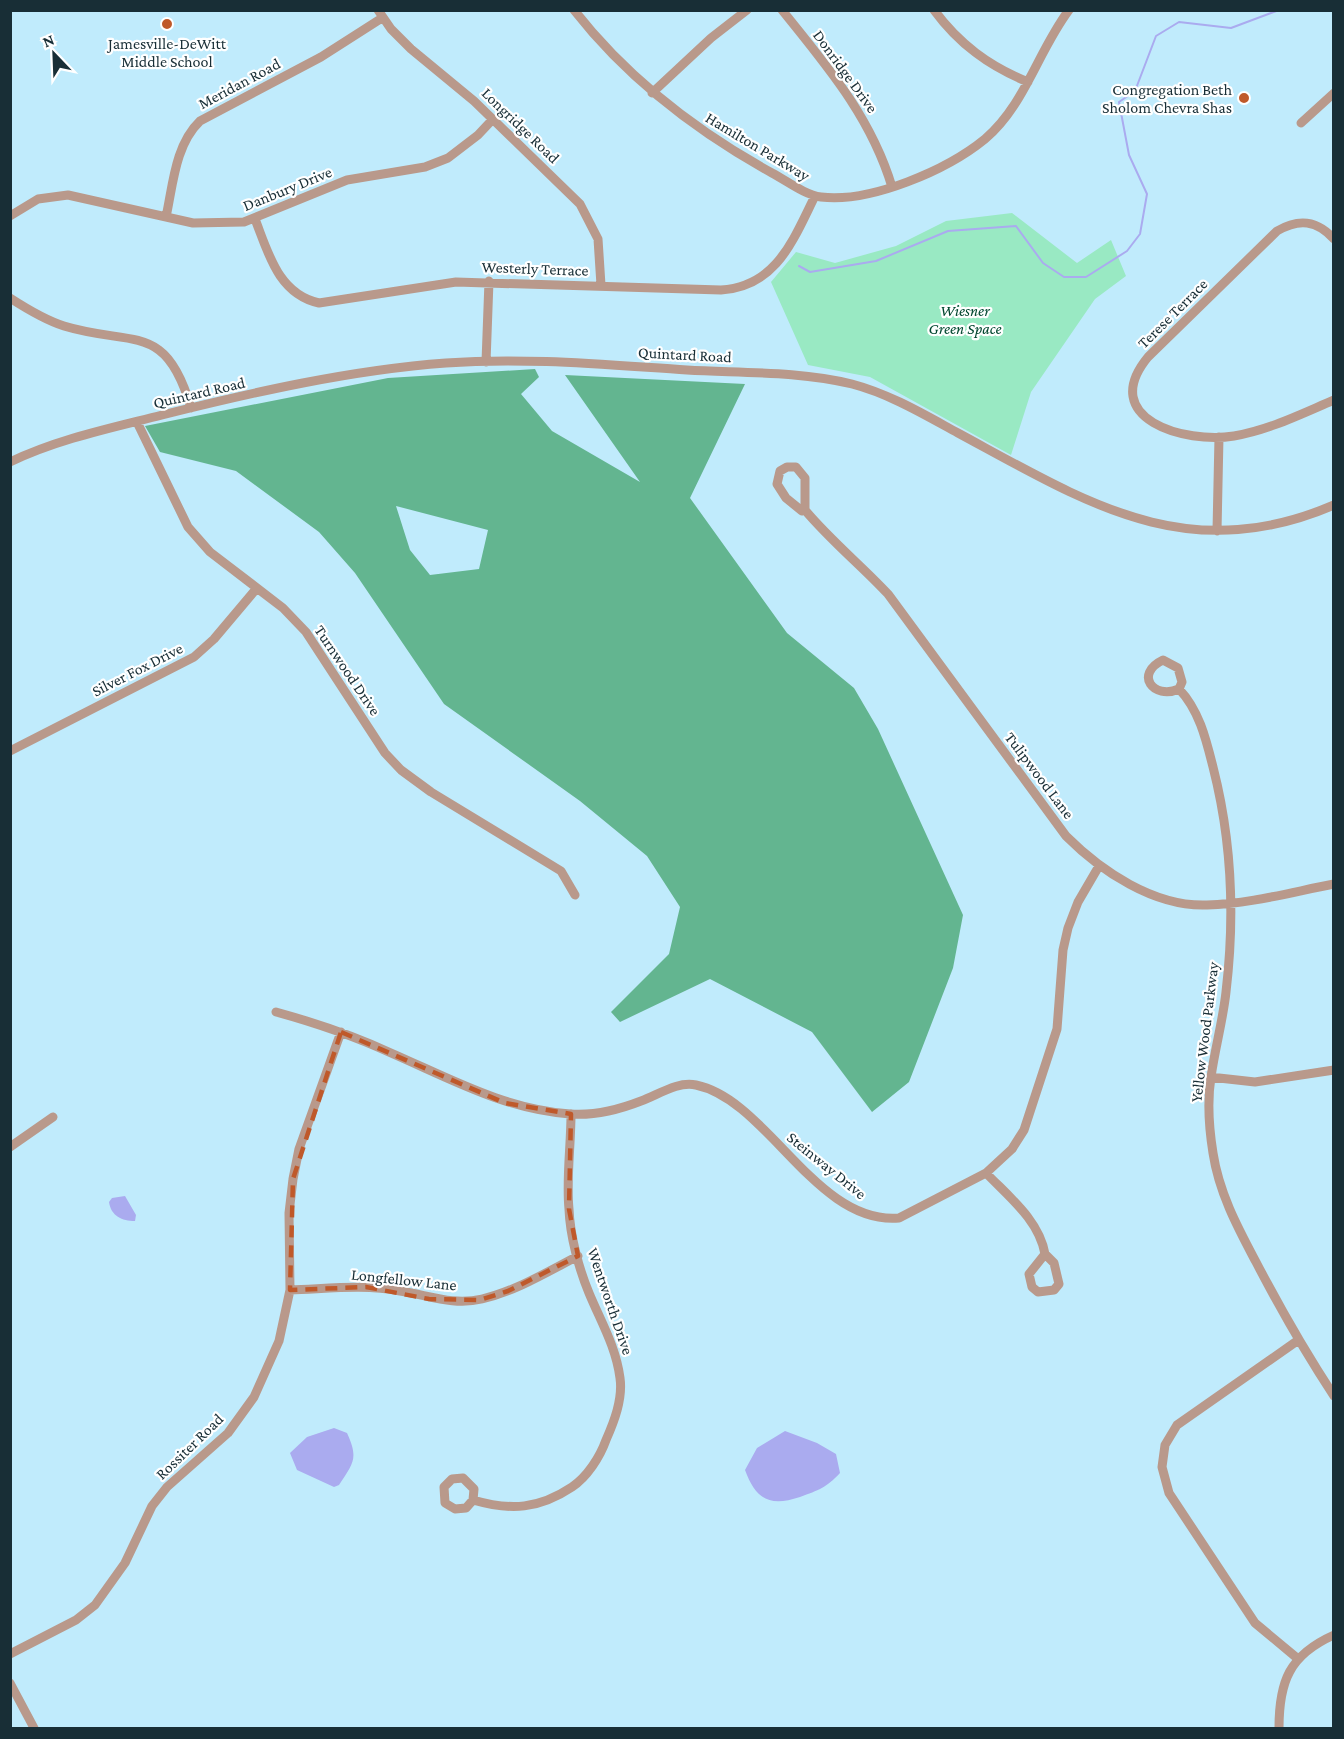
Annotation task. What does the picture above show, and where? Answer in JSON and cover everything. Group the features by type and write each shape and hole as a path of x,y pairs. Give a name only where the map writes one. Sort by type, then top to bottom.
{"street":[{"name":"Hamilton Parkway","path":"574,10 597,39 652,93 682,117 731,150 815,196 831,198 859,195 892,187 941,167 985,139 1015,105 1055,29 1069,10"},
{"path":"652,93 711,38 747,10"},
{"name":"Donridge Drive","path":"782,10 856,106 883,159 892,187"},
{"path":"934,10 985,62 1028,82"},
{"name":"Longridge Road","path":"380,14 411,49 493,119 586,212 597,240 601,285"},
{"name":"Meridan Road","path":"166,218 182,148 190,130 200,121 324,55 380,14"},
{"path":"1301,123 1334,93"},
{"name":"Danbury Drive","path":"10,216 38,199 68,195 193,223 228,224 255,219 347,180 425,166 448,158 462,149 493,119"},
{"name":"Westerly Terrace","path":"255,219 275,269 285,284 309,301 340,301 456,282 489,281 721,290 754,282 780,260 815,196"},
{"name":"Terese Terrace","path":"1334,239 1324,228 1310,223 1288,225 1276,231 1137,371 1132,394 1138,411 1156,426 1194,435 1219,437 1251,433 1334,400"},
{"path":"486,362 489,281"},
{"path":"10,298 32,312 64,326 151,343 165,353 176,367 191,408"},
{"name":"Quintard Road","path":"10,462 31,452 137,422 303,384 405,367 486,362 734,372 828,380 855,385 924,415 1078,498 1119,514 1165,525 1217,531 1270,527 1334,505"},
{"name":"Turnwood Drive","path":"137,422 188,527 210,552 283,608 306,632 385,753 401,770 430,792 561,871 575,895"},
{"path":"1217,531 1219,437"},
{"name":"Tulipwood Lane","path":"805,510 805,478 802,472 796,467 780,471 777,479 781,492 802,511 805,510 835,544 865,569 888,594 1066,836 1099,866 1142,890 1171,900 1205,906 1334,884"},
{"name":"Silver Fox Drive","path":"10,751 194,657 214,639 257,588"},
{"name":"Yellow Wood Parkway","path":"1179,689 1196,712 1221,800 1230,856 1231,903 1226,994 1210,1077 1209,1120 1213,1156 1221,1188 1235,1222 1297,1341 1334,1396"},
{"name":"Steinway Drive","path":"276,1012 341,1032 505,1103 571,1114 605,1113 642,1101 667,1088 696,1084 732,1101 806,1172 847,1204 866,1216 884,1219 912,1214 987,1173 1012,1149 1028,1119 1058,1029 1063,950 1068,928 1078,902 1099,866"},
{"name":"Rossiter Road","path":"10,1654 76,1620 94,1605 116,1579 152,1506 167,1487 228,1433 254,1397 279,1341 290,1290 289,1213 292,1179 299,1149 341,1032"},
{"path":"1210,1077 1255,1082 1334,1070"},
{"name":"Wentworth Drive","path":"473,1500 510,1509 534,1506 554,1499 580,1482 602,1452 616,1417 621,1381 611,1338 589,1293 568,1209 571,1114"},
{"path":"10,1147 53,1117"},
{"path":"987,1173 1032,1222 1045,1254"},
{"name":"Longfellow Lane","path":"290,1290 366,1287 401,1291 429,1299 480,1300 508,1291 578,1256"},
{"path":"1297,1341 1177,1425 1165,1444 1162,1467 1169,1493 1239,1602 1255,1623 1297,1658"},
{"path":"1279,1728 1283,1686 1297,1658 1317,1642 1334,1635"},
{"path":"10,1683 34,1728"}],"highlighted area":[{"path":"341,1032 505,1103 571,1114 569,1209 578,1256 508,1291 480,1300 429,1299 366,1287 290,1290 293,1179"}],"green space":[{"name":"Wiesner Green Space","path":"1012,213 1077,263 1111,240 1126,276 1095,299 1031,392 1011,455 870,377 808,365 771,282 796,252 835,263 896,246 946,221"},
{"path":"535,369 539,377 521,394 552,431 640,482 565,375 745,384 690,498 787,633 854,688 878,729 963,915 953,968 909,1082 872,1112 812,1032 710,979 620,1022 611,1012 669,954 680,907 647,856 580,801 444,704 355,573 319,532 236,471 160,452 145,426 388,378","holes":["396,506 488,530 479,569 430,575 410,550"]}],"water":[{"path":"125,1196 136,1215 135,1221 118,1217 110,1207 109,1202 112,1198"},
{"path":"334,1428 347,1433 353,1449 353,1460 339,1485 334,1487 297,1470 290,1453 307,1437"},
{"path":"785,1431 817,1443 836,1454 840,1473 826,1485 800,1497 772,1501 759,1494 745,1470 757,1448"}],"waterway":[{"path":"799,266 810,272 876,261 948,231 1016,226 1043,263 1064,277 1086,277 1127,251 1140,234 1147,194 1129,155 1119,102 1135,91 1156,36 1179,22 1231,28 1279,10"}],"place":[{"name":"Jamesville-DeWitt Middle School","path":"167,24"},
{"name":"Congregation Beth Sholom Chevra Shas","path":"1244,98"}]}
